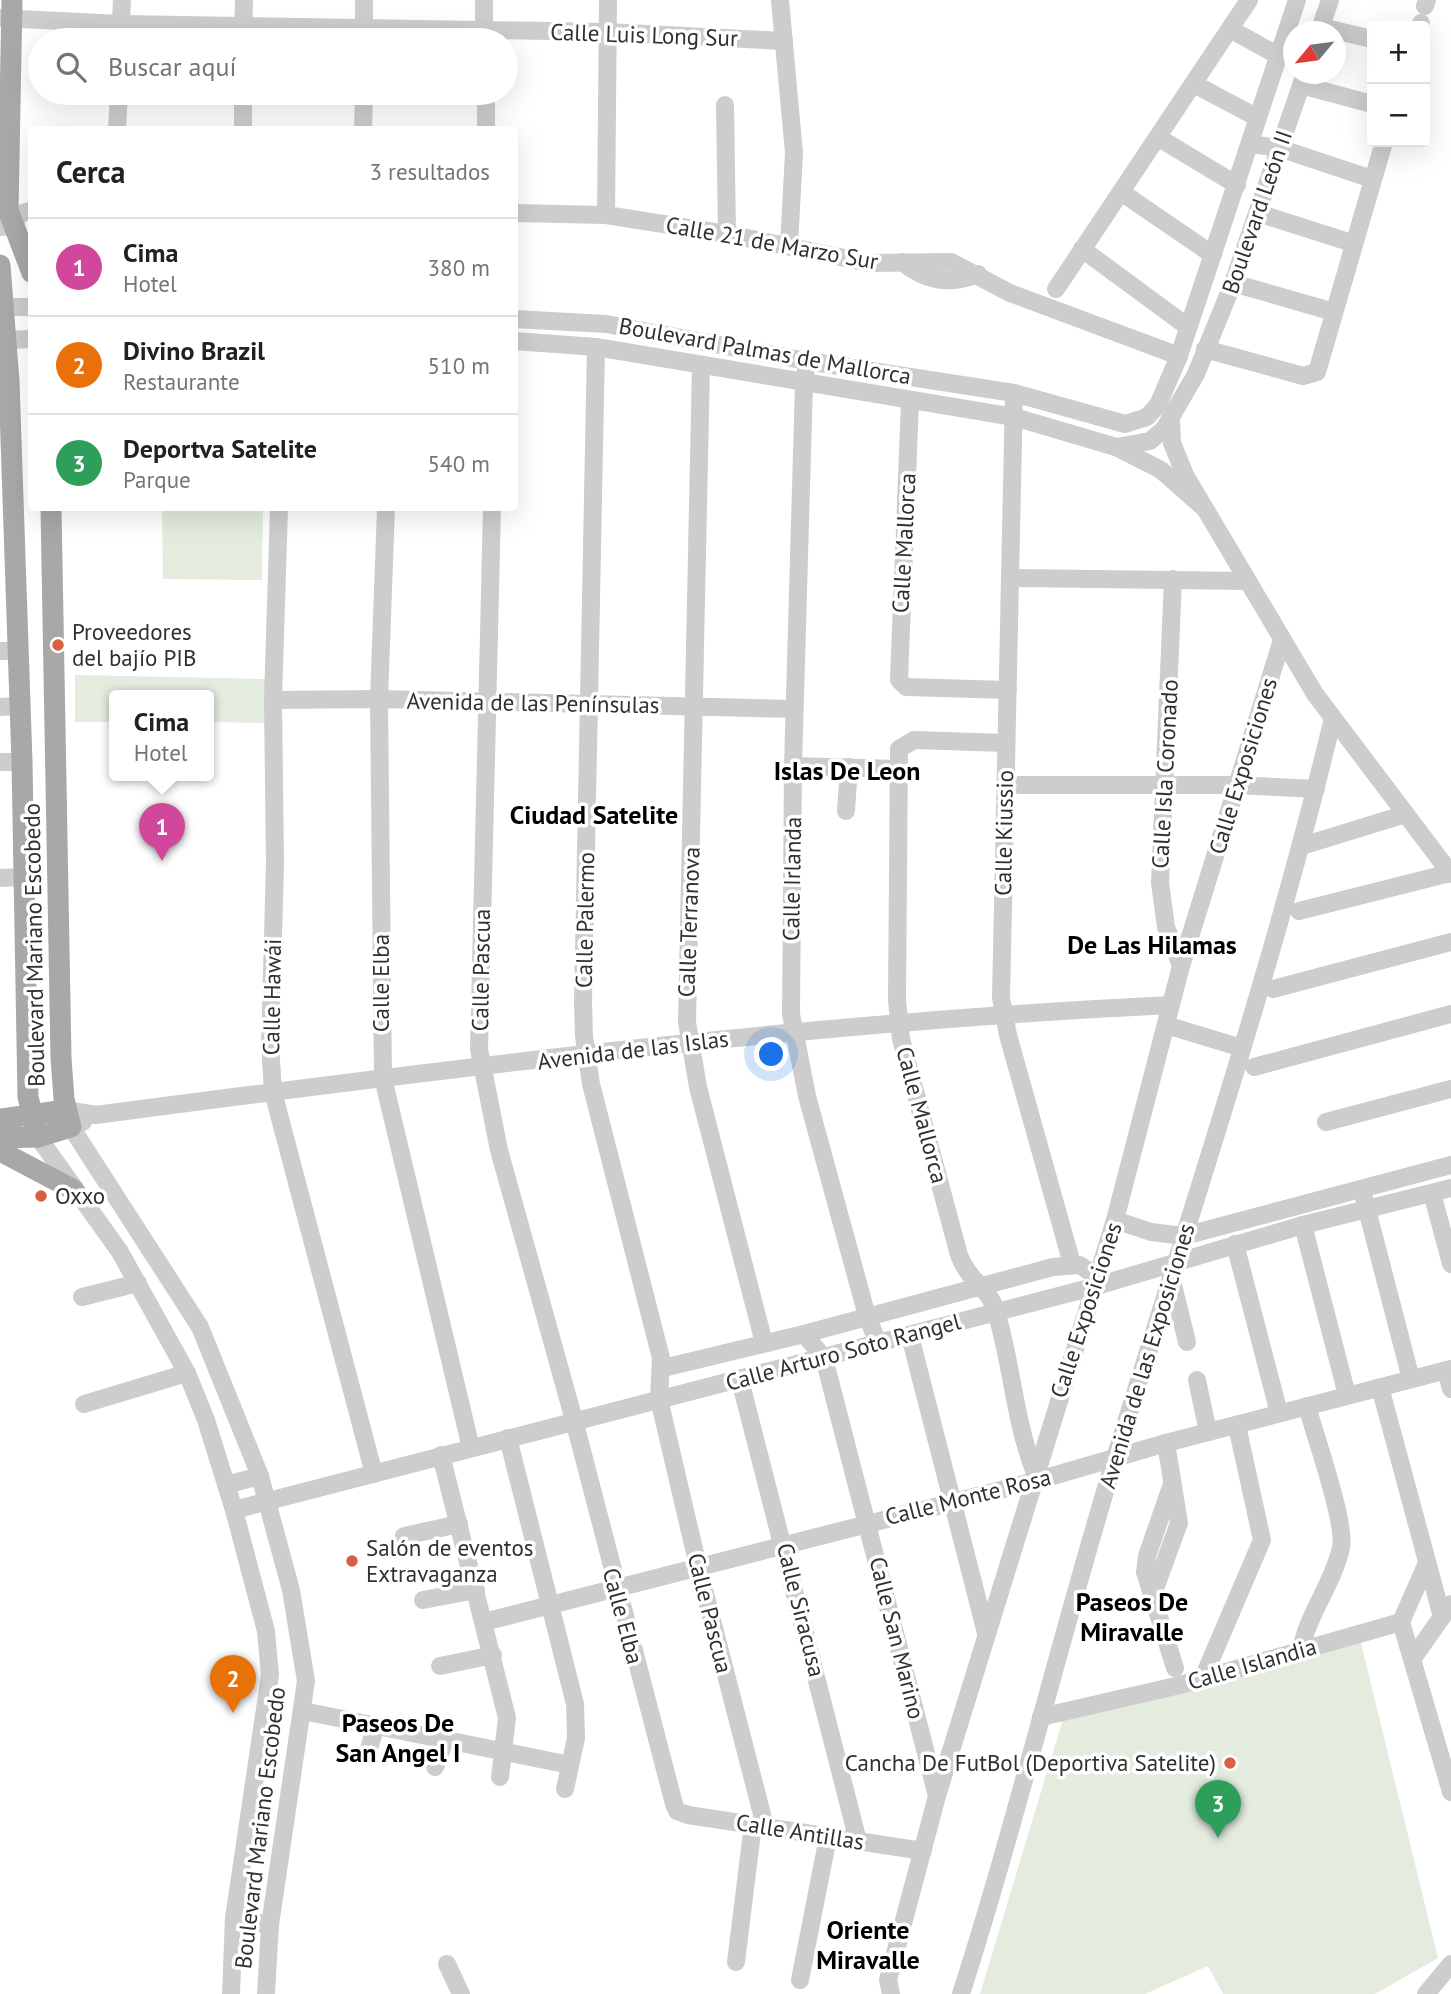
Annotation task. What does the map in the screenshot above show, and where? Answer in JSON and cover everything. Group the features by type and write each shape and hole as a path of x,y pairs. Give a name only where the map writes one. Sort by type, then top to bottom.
{"main road":[{"path":"8,12 12,216 28,262"},
{"name":"Boulevard Mariano Escobedo","path":"0,265 6,340 10,706 22,762 27,1074 31,1116 38,1137"},
{"name":"Boulevard Mariano Escobedo","path":"51,511 61,1058 69,1119"},
{"path":"0,1119 31,1116 69,1119"},
{"path":"0,1138 38,1137 69,1119"},
{"path":"0,1151 74,1190"}],"street":[{"path":"121,28 122,0"},
{"path":"244,0 244,28"},
{"path":"364,0 364,28"},
{"path":"484,0 484,28"},
{"path":"606,215 608,0"},
{"path":"780,0 794,153 789,245"},
{"path":"1056,289 1250,0"},
{"path":"1178,356 1297,0"},
{"path":"1323,21 1330,0"},
{"name":"Calle Luis Long Sur","path":"8,12 98,28"},
{"path":"1230,29 1277,55"},
{"name":"Calle Luis Long Sur","path":"518,34 608,32 784,41"},
{"path":"1346,34 1367,38"},
{"path":"1194,84 1258,118"},
{"name":"Boulevard León II","path":"1171,420 1196,374 1233,283 1301,84"},
{"path":"1317,84 1367,102"},
{"path":"117,126 118,105"},
{"path":"243,105 243,126"},
{"path":"363,126 364,105"},
{"path":"486,105 486,126"},
{"path":"725,105 727,234"},
{"path":"1159,138 1237,185"},
{"path":"1250,144 1279,148 1372,179"},
{"path":"1205,349 1296,375 1314,376 1323,358 1352,243 1382,147"},
{"path":"1121,192 1213,255"},
{"name":"Calle 21 de Marzo Sur","path":"518,213 606,215 789,245 869,262 902,262 926,269 951,262 1010,293 1178,356"},
{"path":"1258,213 1352,243"},
{"path":"1082,249 1188,327"},
{"path":"1233,283 1334,312"},
{"path":"5,307 28,307"},
{"name":"Boulevard Palmas de Mallorca","path":"518,319 606,324 807,361 1014,393 1125,424 1147,417 1158,405 1178,356"},
{"path":"6,340 28,339"},
{"name":"Boulevard Palmas de Mallorca","path":"518,341 596,347 804,384 1014,417 1116,447 1161,470 1203,507"},
{"name":"Calle Palermo","path":"596,347 583,1003 586,1056 663,1368 659,1399"},
{"name":"Calle Irlanda","path":"807,361 804,384 794,709 790,986 794,1031 807,1096 867,1316 878,1343"},
{"name":"Calle Terranova","path":"701,366 696,707 686,987 690,1044 764,1343"},
{"name":"Calle Kiussio","path":"1014,393 1000,967 1003,1013 1072,1264"},
{"name":"Calle Mallorca","path":"909,401 908,499 898,663 901,685 1008,690"},
{"path":"1116,447 1150,441 1171,420"},
{"path":"1171,420 1172,443 1185,475 1282,640 1333,718 1451,873 1298,911"},
{"name":"Calle Hawái","path":"279,511 272,700 275,864 270,1044 273,1092 374,1474"},
{"name":"Calle Elba","path":"386,511 379,699 383,1078 471,1448"},
{"name":"Calle Pascua","path":"492,511 479,1016 482,1067 499,1150 574,1420"},
{"path":"1010,578 1248,581"},
{"name":"Calle Isla Coronado","path":"1173,579 1161,907 1181,966"},
{"name":"Calle Exposiciones","path":"890,1987 937,1796 1033,1478 1115,1220 1181,966 1282,640"},
{"name":"Avenida de las Penínsulas","path":"272,700 379,699 794,709"},
{"name":"Avenida de las Exposiciones","path":"961,1994 1115,1458 1302,846 1333,718"},
{"name":"Calle Mallorca","path":"1006,743 907,741 899,749 895,958 899,1021 959,1255 969,1278 988,1296 996,1312 1033,1478"},
{"path":"0,762 22,762"},
{"path":"793,766 897,769"},
{"path":"846,811 849,767"},
{"path":"1006,785 1236,785 1316,789"},
{"path":"1302,846 1406,814"},
{"path":"0,878 24,877"},
{"path":"1273,989 1451,942"},
{"name":"Avenida de las Islas","path":"69,1119 383,1078 794,1031 1003,1013 1171,1005"},
{"path":"1254,1067 1451,1014"},
{"path":"1166,1025 1242,1048"},
{"path":"1326,1122 1451,1089"},
{"name":"Boulevard Mariano Escobedo","path":"69,1119 200,1327 261,1476 302,1645 306,1681 303,1712 270,1925 266,1994"},
{"name":"Boulevard Mariano Escobedo","path":"38,1137 120,1252 187,1373 206,1420 234,1510 266,1631 270,1675 234,1918 231,1994"},
{"path":"1115,1220 1151,1232 1184,1236 1451,1165"},
{"path":"1361,1188 1411,1379"},
{"name":"Calle Arturo Soto Rangel","path":"234,1510 574,1420 910,1336 1095,1282 1174,1269 1235,1244 1451,1188"},
{"path":"1432,1193 1451,1264"},
{"path":"1303,1225 1347,1395"},
{"path":"1235,1244 1279,1413"},
{"path":"663,1368 1072,1264 1080,1265 1095,1282"},
{"path":"1174,1269 1187,1342"},
{"path":"82,1297 138,1283"},
{"path":"804,1334 824,1358"},
{"path":"910,1336 950,1501 986,1633"},
{"name":"Calle San Marino","path":"824,1358 937,1796"},
{"path":"1448,1370 1451,1389"},
{"name":"Calle Monte Rosa","path":"484,1622 1448,1370"},
{"path":"84,1404 187,1373"},
{"name":"Calle Siracusa","path":"740,1380 785,1544 858,1841"},
{"path":"1197,1380 1208,1432"},
{"path":"1380,1387 1426,1565 1447,1610 1413,1657"},
{"name":"Calle Pascua","path":"659,1399 759,1825"},
{"path":"1301,1650 1306,1628 1342,1545 1334,1503 1307,1406"},
{"name":"Calle Elba","path":"574,1420 615,1588 677,1811"},
{"path":"1203,1678 1262,1540 1237,1426"},
{"path":"508,1438 577,1721 565,1789"},
{"path":"1166,1443 1178,1529 1152,1597 1175,1668"},
{"path":"442,1455 507,1718 500,1777"},
{"path":"226,1485 261,1476"},
{"path":"404,1536 459,1524"},
{"path":"1426,1565 1401,1622 1446,1747 1451,1792"},
{"path":"423,1600 476,1590"},
{"name":"Calle Islandia","path":"1041,1717 1203,1678 1401,1622"},
{"path":"440,1666 493,1655"},
{"path":"303,1712 570,1765"},
{"path":"366,1756 375,1728"},
{"path":"435,1767 445,1740"},
{"name":"Calle Antillas","path":"677,1811 828,1838 923,1851"},
{"path":"736,1962 759,1825"},
{"path":"800,1980 828,1838"},
{"path":"234,1918 270,1925"},
{"path":"447,1964 461,1994"},
{"path":"1426,1994 1451,1964"}],"shaded area":[{"path":"162,511 263,511 262,580 163,579"},
{"path":"75,675 265,679 265,723 214,722 214,690 109,690 109,722 75,722"},
{"path":"1360,1639 1438,1958 1375,1994 1223,1994 1208,1966 1145,1994 980,1994 1063,1719"}],"place":[{"name":"Proveedores del bajío PIB","path":"58,645"},
{"name":"Cima","path":"162,861"},
{"name":"Oxxo","path":"41,1196"},
{"name":"Salón de eventos Extravaganza","path":"352,1561"},
{"name":"Divino Brazil","path":"233,1713"},
{"name":"Cancha De FutBol (Deportiva Satelite)","path":"1230,1763"},
{"name":"Deportva Satelite","path":"1218,1838"}],"district":[{"name":"Islas De Leon","path":"847,771"},
{"name":"Ciudad Satelite","path":"594,815"},
{"name":"De Las Hilamas","path":"1152,945"},
{"name":"Paseos De Miravalle","path":"1132,1617"},
{"name":"Paseos De San Angel I","path":"398,1738"},
{"name":"Oriente Miravalle","path":"868,1945"}]}
